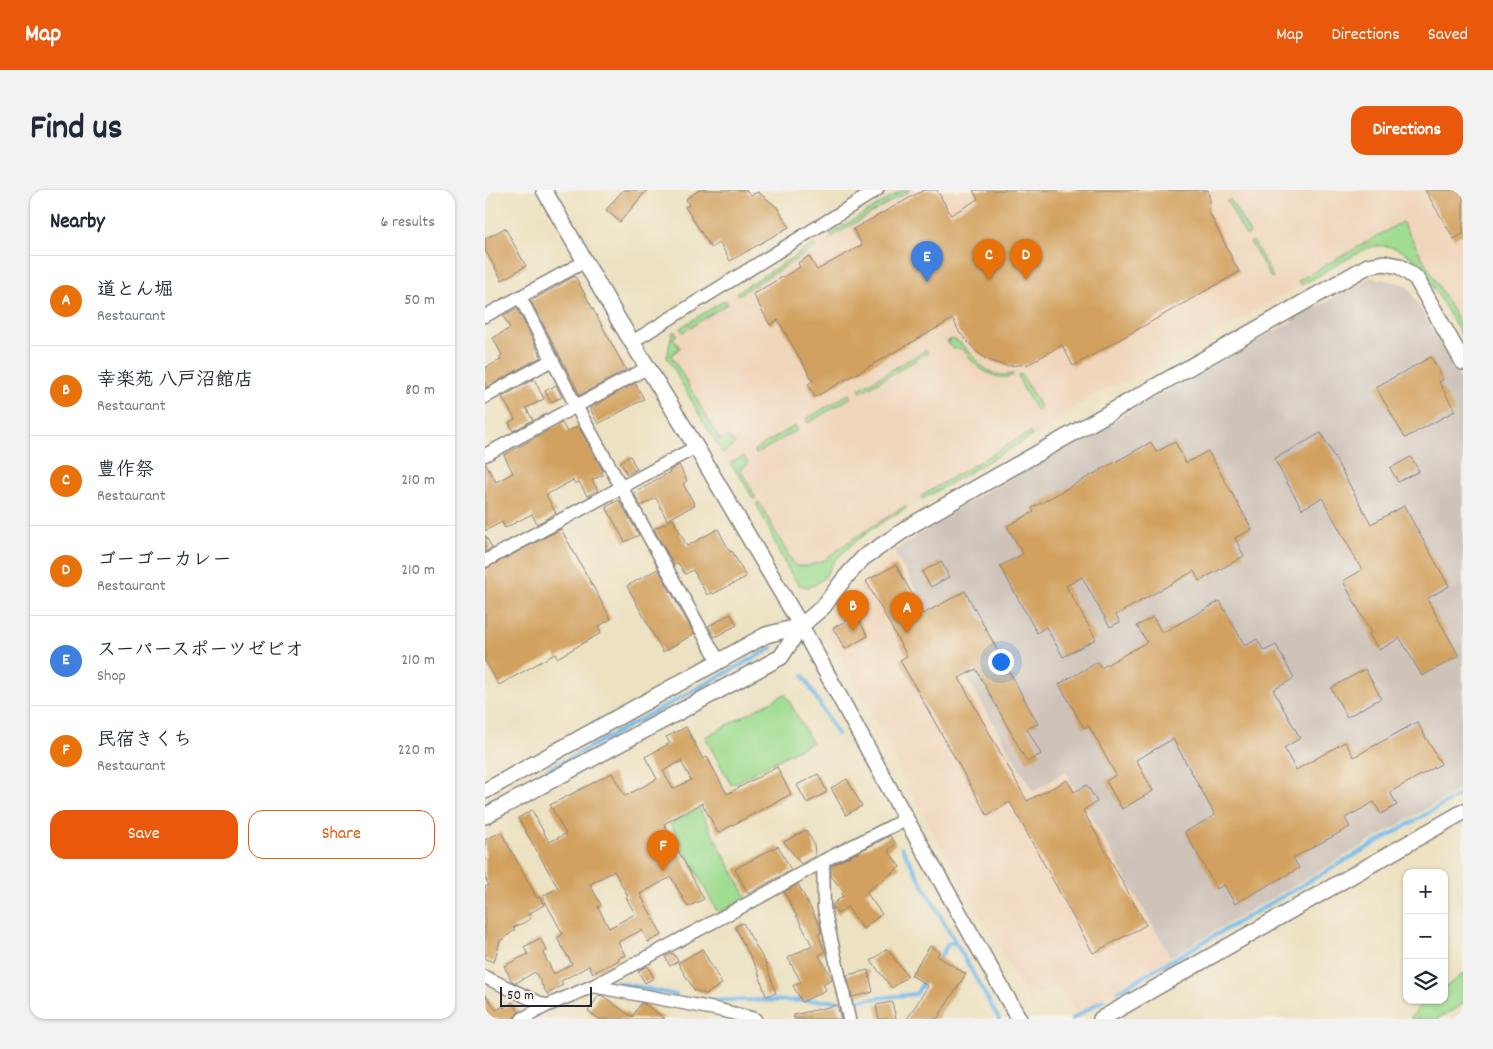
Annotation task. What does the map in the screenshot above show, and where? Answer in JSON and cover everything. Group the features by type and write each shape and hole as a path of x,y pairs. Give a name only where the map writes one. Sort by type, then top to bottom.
{"street":[{"path":"543,190 801,626 906,819 1019,1019"},
{"path":"632,342 877,190"},
{"path":"485,316 584,262"},
{"path":"485,816 781,657 801,626 823,606 844,578 863,558 912,525 1368,266 1384,263 1399,266 1416,278 1463,362"},
{"path":"520,298 576,406 719,662"},
{"path":"485,397 552,360"},
{"path":"485,455 647,368"},
{"path":"485,561 695,447"},
{"path":"485,790 766,635 801,626"},
{"path":"1101,1019 1463,812"},
{"path":"522,1019 546,1006 593,986 823,860 906,819"},
{"path":"823,860 824,908 849,1019"},
{"path":"485,976 546,1006"},
{"path":"593,986 720,1010 755,1019"}],"shaded area":[{"path":"903,190 1463,190 1463,338 1423,269 1416,261 1393,247 1365,249 1144,373 1103,390 1078,404 1048,427 881,523 851,545 834,561 825,577 815,585 807,587 799,585 779,553 760,511 743,481 716,443 667,357 672,333"},
{"path":"1371,277 1407,285 1463,383 1463,788 1170,957 1066,772 1033,792 894,552 961,506"},
{"path":"893,555 1032,794 1066,774 1170,959 1077,1013 1058,982 1029,1000 929,825 906,783 881,729 829,636 828,631 846,601 863,580"}],"green space":[{"path":"903,190 910,190 832,237 830,234"},
{"path":"1230,199 1250,234 1246,236 1227,201"},
{"path":"1402,222 1463,329 1463,338 1423,269 1411,257 1397,249 1381,246 1365,249 1301,285 1298,281"},
{"path":"1253,241 1273,277 1271,278 1250,242"},
{"path":"814,244 816,247 738,295 736,293"},
{"path":"725,300 727,304 683,332 680,328"},
{"path":"675,331 677,335 673,338 680,348 671,355 720,440 728,436 735,444 723,453 667,357 672,333"},
{"path":"953,339 968,350 979,363 992,373 1013,375 997,377 986,372 977,366 963,350 959,348 952,349 947,341"},
{"path":"926,350 928,353 861,392 859,389"},
{"path":"1019,374 1022,375 1041,408 1037,411 1026,393"},
{"path":"849,394 852,397 808,423 806,419"},
{"path":"795,426 797,430 756,454 754,450"},
{"path":"1030,432 1032,436 923,499 921,496"},
{"path":"744,456 748,464 740,469 756,498 753,499 730,463"},
{"path":"759,502 794,565 797,566 807,566 825,560 848,542 905,506 907,508 881,523 851,545 834,561 825,577 815,585 807,587 799,585 786,566 756,504"},
{"path":"785,694 812,742 731,785 705,737"},
{"path":"699,808 747,898 718,913 670,823"},
{"path":"1463,974 1463,1004 1437,1019 1410,1019 1423,1004 1448,1004 1448,985"}],"building":[{"path":"623,190 647,190 620,222 606,210"},
{"path":"699,190 746,190 751,195 758,192 777,207 789,227 730,261 719,242 711,248 685,207 689,205 686,199"},
{"path":"924,190 937,190 951,215 978,199 973,190 1208,190 1209,212 1239,272 1073,366 1062,345 1029,364 1007,366 996,363 986,359 977,352 959,332 953,319 815,397 808,384 813,381 778,320 770,325 753,294 800,267 798,263 809,256 817,270 862,245 853,229"},
{"path":"1425,190 1463,190 1463,234 1454,239"},
{"path":"505,228 526,266 502,280 485,250 485,239"},
{"path":"575,276 626,370 580,395 531,301"},
{"path":"517,308 541,357 485,388 485,368 501,360 499,357 502,355 493,338 510,328 503,316"},
{"path":"1431,357 1443,380 1439,382 1455,411 1405,438 1376,387"},
{"path":"534,379 544,399 526,408 533,420 513,431 509,423 515,419 502,397"},
{"path":"635,383 644,399 598,424 590,408"},
{"path":"556,385 562,397 551,402 545,391"},
{"path":"562,423 567,432 578,426 603,471 601,472 603,475 592,480 598,490 587,496 579,482 575,484 573,480 546,495 556,513 537,524 532,514 505,528 502,522 485,531 485,463 496,482 513,473 504,455"},
{"path":"1321,433 1371,524 1404,506 1449,586 1427,599 1459,656 1422,676 1400,638 1379,650 1343,581 1362,570 1322,498 1302,509 1274,459"},
{"path":"1151,442 1156,452 1175,442 1186,463 1208,451 1252,529 1235,538 1244,556 1199,581 1194,571 1116,615 1120,622 1110,627 1082,577 1066,586 1096,639 1063,657 1046,627 1037,633 1000,566 1023,554 1007,526 1034,512 1032,508"},
{"path":"630,456 637,469 627,474 620,462"},
{"path":"1411,457 1419,471 1398,482 1390,468"},
{"path":"679,465 687,481 683,484 695,505 667,520 656,498 641,506 634,493"},
{"path":"619,500 639,535 625,542 606,507"},
{"path":"673,519 687,546 718,529 746,577 713,594 712,592 707,595 693,570 685,574 678,563 674,565 654,529"},
{"path":"561,529 611,619 598,627 601,633 557,658 555,654 499,685 485,661 485,569"},
{"path":"485,535 492,548 485,552"},
{"path":"941,561 949,577 931,587 922,572"},
{"path":"896,565 923,614 965,591 1038,724 1027,729 1041,754 1027,762 976,669 959,678 1027,801 1067,780 1074,792 1087,785 1097,802 1083,810 1146,925 1093,953 1010,802 987,815 900,660 907,656 866,581"},
{"path":"658,569 694,634 663,652 627,586"},
{"path":"1220,601 1245,646 1257,639 1264,651 1276,645 1294,678 1273,690 1300,738 1284,748 1296,770 1345,742 1354,757 1417,722 1441,764 1390,792 1397,805 1381,814 1374,802 1345,818 1350,827 1293,858 1299,868 1235,904 1224,885 1217,889 1185,832 1215,815 1173,739 1136,760 1153,791 1122,809 1106,781 1116,775 1089,726 1084,728 1059,684 1098,662 1101,668 1147,642 1137,626 1153,617 1162,633"},
{"path":"731,614 737,625 715,637 708,626"},
{"path":"856,615 868,636 845,649 833,628"},
{"path":"1365,669 1381,698 1347,717 1331,688"},
{"path":"686,727 703,759 707,757 727,794 777,767 791,794 718,833 702,803 664,824 704,899 688,907 671,877 640,894 662,935 648,942 642,930 618,942 625,955 618,958 619,960 593,973 589,966 561,981 563,985 547,994 535,972 516,983 512,981 504,966 528,954 524,947 540,938 547,951 543,953 554,974 572,964 557,938 563,934 542,896 558,888 518,818 532,810 549,842 566,834 550,805 612,773 625,796 657,779 645,757 670,743 666,737","holes":["681,761 691,780 673,789 663,771","614,871 628,896 626,897 635,914 609,928 598,907 601,905 590,884"]},
{"path":"818,774 827,792 807,803 797,785"},
{"path":"847,779 862,806 846,815 831,788"},
{"path":"806,830 814,844 815,856 801,864 784,842"},
{"path":"501,832 537,898 539,896 544,905 528,914 531,919 513,928 515,930 500,941 494,962 485,959 485,887 489,885 485,878 485,840"},
{"path":"890,836 896,844 888,850 900,867 866,892 882,914 863,929 847,907 838,914 832,906 843,896 844,892 831,876 831,866"},
{"path":"778,846 791,870 748,894 735,869"},
{"path":"798,884 820,926 821,933 818,934 825,952 819,955 832,979 823,984 826,990 802,1002 793,986 801,982 788,958 812,945 784,892"},
{"path":"743,923 766,964 776,993 766,996 758,971 735,927"},
{"path":"930,946 939,952 937,956 966,974 937,1019 907,1019 928,986 911,975"},
{"path":"702,949 722,984 706,994 694,990 678,963"},
{"path":"887,949 908,976 892,988 871,961"},
{"path":"673,953 678,961 670,966 665,957"},
{"path":"647,966 654,978 645,983 638,971"},
{"path":"868,970 873,992 852,997 847,975"},
{"path":"485,994 496,1010 503,1006 504,1008 512,1002 519,1012 512,1019 485,1019"},
{"path":"599,995 632,1017 641,1003 665,1019 599,1019 588,1011"},
{"path":"892,1002 896,1019 879,1019 876,1005"},
{"path":"837,1005 841,1019 794,1019 794,1015"}],"waterway":[{"path":"485,804 772,648"},
{"path":"803,675 837,734"},
{"path":"1118,991 1463,793"},
{"path":"902,848 999,1019"},
{"path":"937,962 949,943 956,943"},
{"path":"850,1001 916,994 925,980"},
{"path":"615,982 676,995"},
{"path":"695,999 837,1001"},
{"path":"1072,1019 1103,1000"}],"place":[{"name":"豊作祭","path":"989,280"},
{"name":"ゴーゴーカレー","path":"1026,280"},
{"name":"スーパースポーツゼビオ","path":"927,282"},
{"name":"幸楽苑 八戸沼館店","path":"853,631"},
{"name":"道とん堀","path":"907,633"},
{"name":"民宿きくち","path":"663,871"}]}
